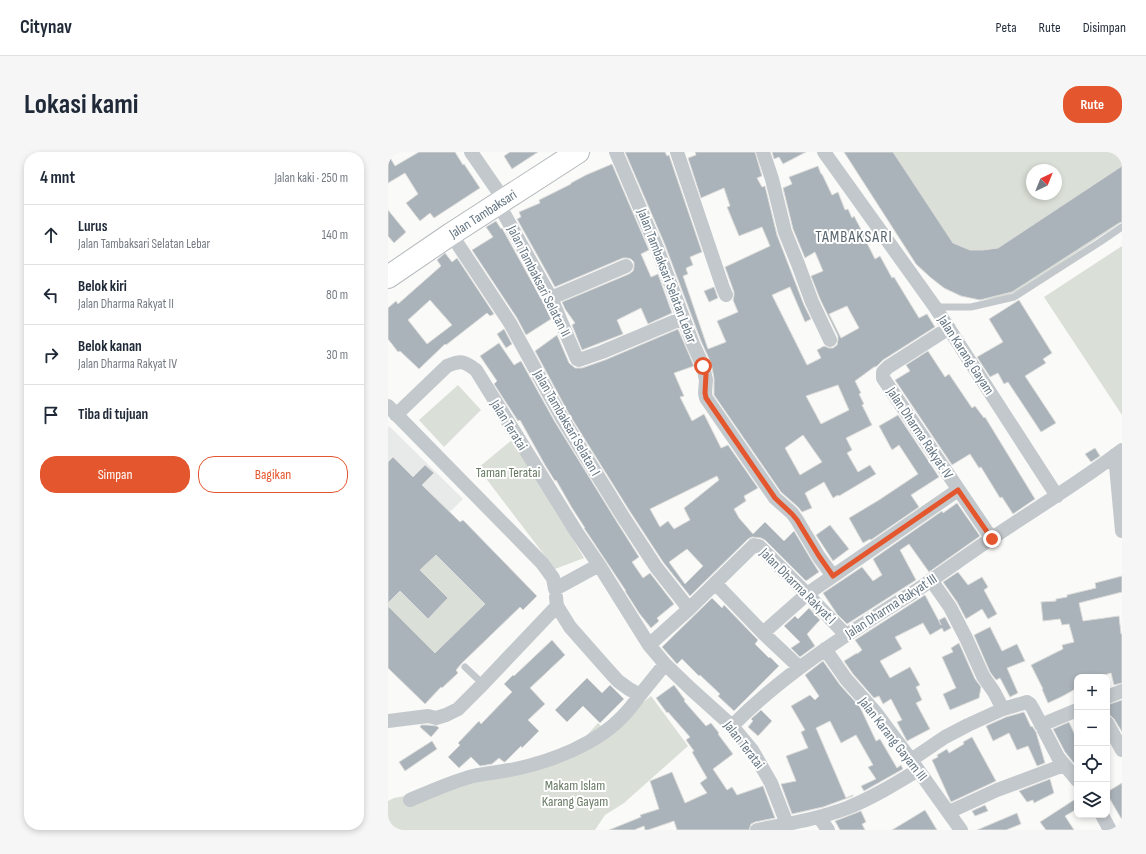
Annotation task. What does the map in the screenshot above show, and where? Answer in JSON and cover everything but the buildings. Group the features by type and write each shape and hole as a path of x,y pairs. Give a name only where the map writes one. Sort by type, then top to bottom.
{"main road":[{"name":"Jalan Tambaksari","path":"388,277 451,234 578,152"}],"street":[{"name":"Jalan Tambaksari Selatan II","path":"471,152 501,202 550,298 577,359 579,360 602,352 683,318"},
{"name":"Jalan Tambaksari Selatan Lebar","path":"616,152 657,248 706,374 706,398 775,498 797,520 833,576"},
{"path":"677,152 726,295"},
{"path":"763,152 769,169 787,238 812,302 830,340"},
{"name":"Jalan Karang Gayam","path":"824,152 935,307 1057,496"},
{"name":"Jalan Tambaksari Selatan I","path":"451,234 510,323 562,418 622,515 656,567 689,609"},
{"path":"550,298 626,266"},
{"name":"Jalan Dharma Rakyat IV","path":"949,328 888,367 883,375 885,381 992,539"},
{"name":"Jalan Teratai","path":"640,694 629,689 608,670 570,627 557,606 553,578 542,563 392,411 447,366 462,361 476,370 577,533 600,565 649,645 665,664 732,726 752,750 769,778 787,824"},
{"path":"1057,496 1119,453"},
{"path":"1119,453 1122,530"},
{"path":"762,632 807,594 958,490"},
{"name":"Jalan Dharma Rakyat III","path":"732,726 778,684 825,648 931,580 1057,496"},
{"name":"Jalan Dharma Rakyat I","path":"649,645 689,609 753,546 757,544 846,635"},
{"path":"555,590 600,565"},
{"path":"931,580 950,607 983,676 1003,708"},
{"path":"715,583 762,632 799,667"},
{"path":"388,721 428,716 436,718 446,716 458,709 557,606"},
{"name":"Jalan Karang Gayam III","path":"825,648 846,679 876,713 961,830"},
{"path":"410,800 449,783 474,776 513,770 541,763 582,746 603,733 624,716 665,664"},
{"path":"1110,696 1122,690"},
{"path":"757,830 819,817 861,802 914,765 945,737 968,724 1003,708 1024,702 1029,703 1054,750 1074,777"},
{"path":"1041,725 1074,711"},
{"path":"1110,728 1122,750"},
{"path":"949,812 1004,787 1064,765"},
{"path":"819,817 828,830"},
{"path":"1104,818 1110,830"}],"lane":[{"path":"935,307 971,307 1014,297 1122,227"},
{"path":"465,667 483,684"}],"shaded area":[{"path":"389,426 463,499 394,567 388,562"}],"green space":[{"path":"844,152 1122,152 1122,222 1021,290 1003,297 981,300 961,296 916,264"},
{"path":"1122,246 1122,415 1044,297"},
{"path":"458,385 481,410 444,447 419,420"},
{"name":"Taman Teratai","path":"513,439 584,558 555,569 478,468"},
{"path":"436,555 485,604 435,653 388,606 388,603 400,591 428,619 448,598 420,570"},
{"name":"Makam Islam Karang Gayam","path":"651,696 688,746 624,803 605,815 595,830 388,830 388,801 394,798 437,790 568,756 598,723 606,732"}],"district":[{"name":"TAMBAKSARI","path":"854,237"}],"route":[{"path":"703,366 706,374 706,398 775,498 797,520 833,576 958,490 992,539"}]}
